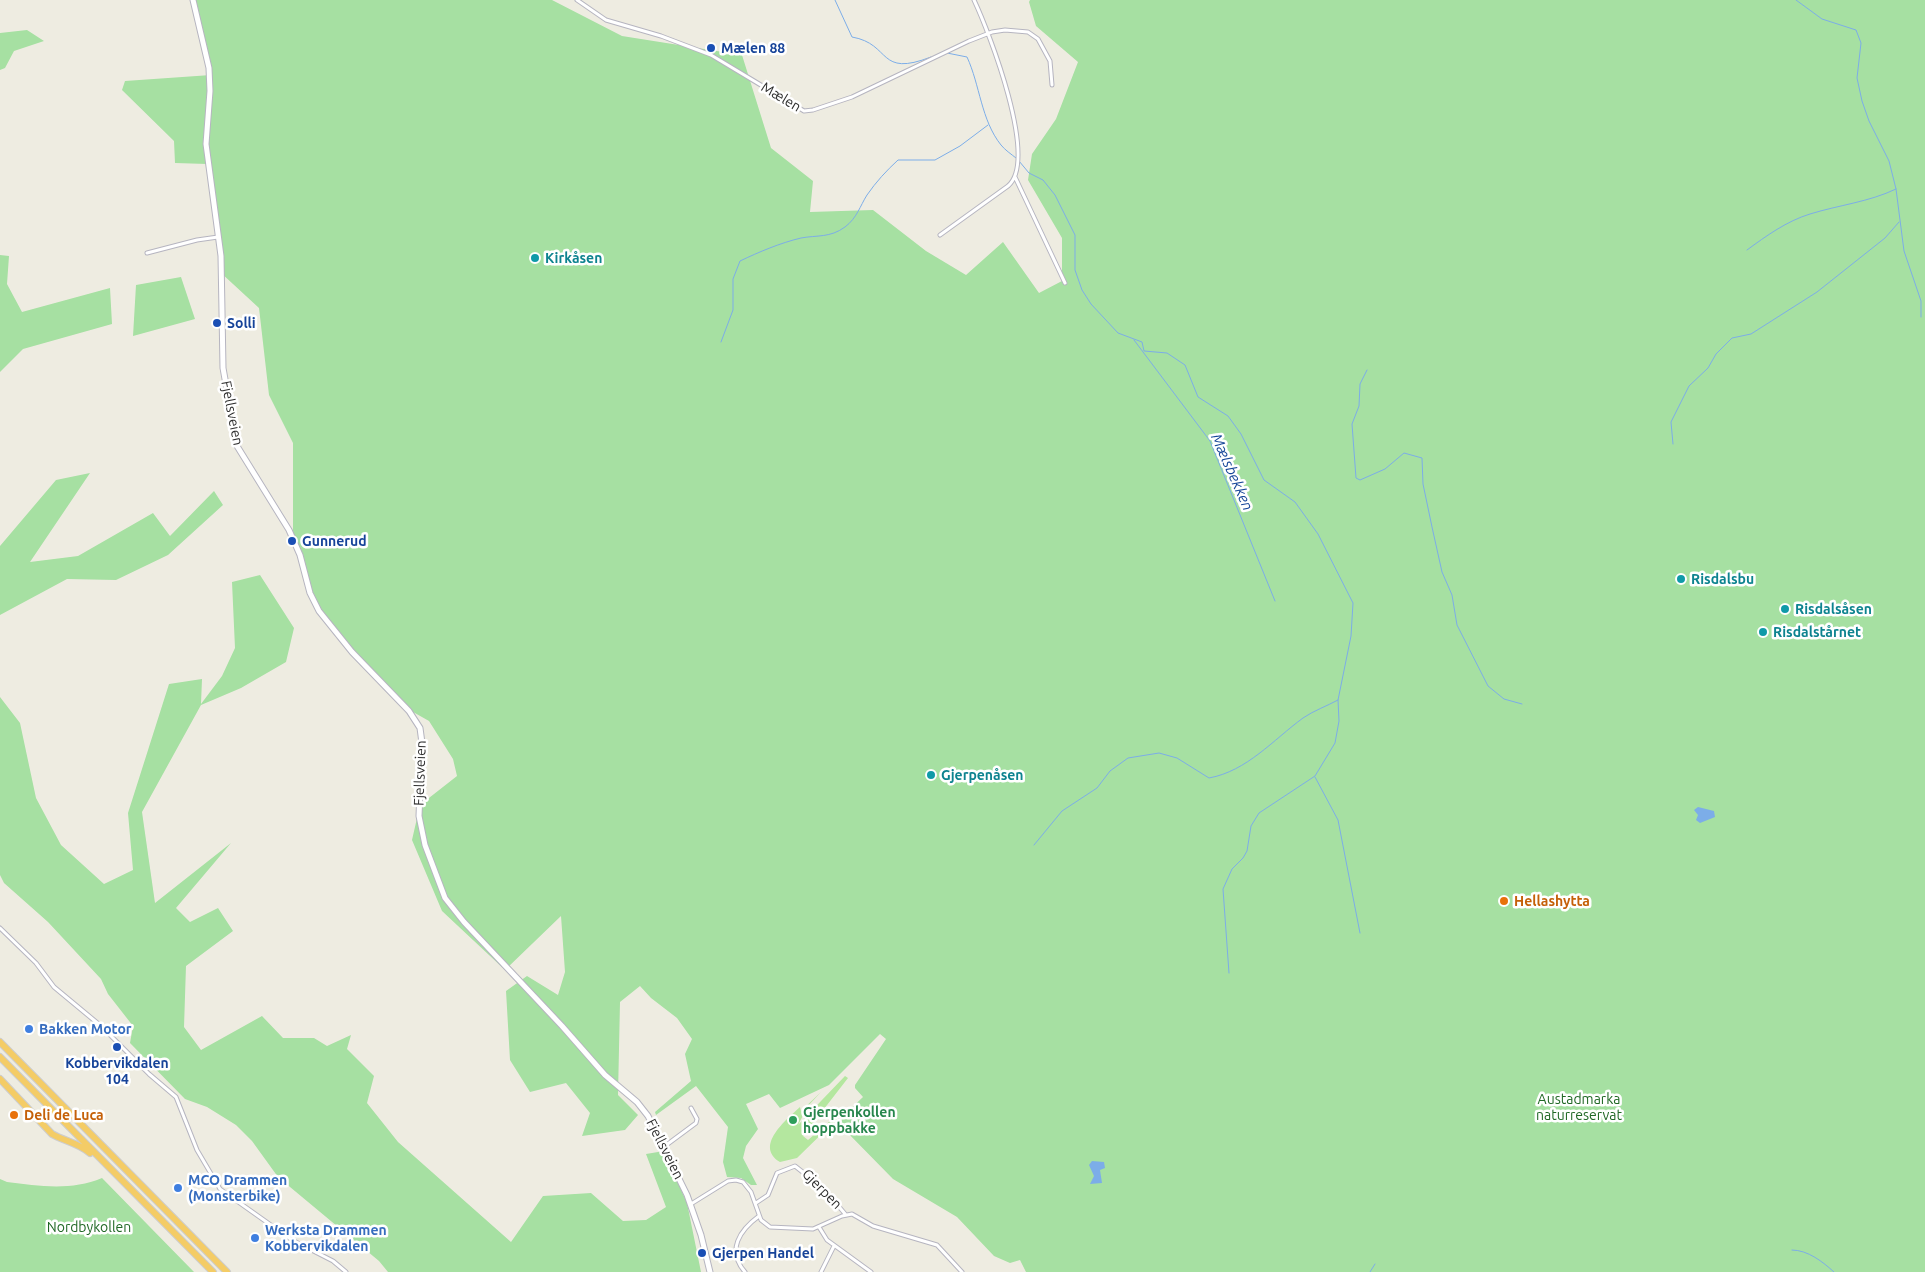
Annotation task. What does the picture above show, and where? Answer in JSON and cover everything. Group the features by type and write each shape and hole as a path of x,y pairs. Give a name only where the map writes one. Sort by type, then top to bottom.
{"highway":[{"path":"0,1042 227,1272"},
{"path":"0,1057 213,1272"},
{"path":"0,1079 52,1134 85,1148 117,1175"}],"main road":[{"name":"Fjellsveien","path":"193,0 209,68 210,91 206,144 219,237 223,368 237,446 293,538 310,593 319,611 352,652 409,711 420,728 422,743 419,816 425,845 441,890 464,922 549,1012 605,1075 643,1108 665,1146 691,1204 710,1272"}],"street":[{"name":"Mælen","path":"577,0 606,20 661,36 711,55 804,111 813,110 852,97 988,33 1012,30 1034,35 1050,61 1052,85"},
{"path":"974,0 988,33 1009,97 1017,154 1016,177 1026,204 1065,283"},
{"path":"940,235 1005,188 1016,177"},
{"path":"147,253 197,240 219,237"},
{"path":"0,928 36,963 61,994 102,1026 149,1074 176,1097 197,1150 220,1189 292,1240 333,1261 346,1272"},
{"path":"665,1146 696,1122 696,1116 691,1108"},
{"name":"Gjerpen","path":"756,1203 768,1195 774,1176 795,1166 824,1189 846,1215"},
{"path":"691,1204 732,1180 740,1181 747,1187 766,1225 808,1230 846,1215 855,1216 879,1228 928,1240 937,1245 962,1272"},
{"path":"745,1272 738,1261 735,1247 742,1231 760,1216"},
{"path":"819,1227 827,1240 871,1272"},
{"path":"821,1272 834,1246"}],"green space":[{"name":"Austadmarka naturreservat","path":"194,0 552,0 622,36 742,55 771,148 813,181 810,212 873,210 926,251 966,275 1003,242 1039,293 1062,281 1062,238 1028,180 1032,154 1056,119 1078,62 1036,26 1030,0 1925,0 1925,1272 1026,1272 1020,1260 1010,1263 994,1256 957,1217 893,1179 841,1126 842,1117 863,1097 855,1088 855,1085 886,1039 880,1034 829,1085 780,1108 769,1094 746,1104 758,1129 746,1146 743,1158 757,1185 751,1185 741,1178 727,1177 723,1162 728,1127 696,1086 656,1115 655,1112 691,1081 685,1054 692,1039 677,1018 651,998 640,986 620,1002 618,1095 638,1115 625,1130 582,1136 590,1113 566,1083 530,1092 510,1060 506,991 527,976 558,995 565,972 561,916 505,970 442,911 412,840 420,805 457,776 453,759 429,721 406,708 339,639 309,591 293,538 293,443 269,395 259,308 220,272 217,224 207,164 175,163 174,141 122,90 125,81 211,75"},
{"path":"27,30 44,41 14,51 5,68 0,70 0,33"},
{"path":"0,255 9,256 7,284 22,312 110,288 112,324 23,349 0,372"},
{"path":"181,277 195,319 133,336 136,285"},
{"path":"90,473 30,562 78,556 153,513 170,536 214,491 223,505 168,555 116,580 67,579 0,615 0,546 56,480"},
{"path":"260,575 294,628 286,662 241,688 201,705 142,812 155,903 231,843 176,908 190,922 218,908 233,931 186,966 184,1027 201,1050 262,1016 283,1038 314,1038 327,1046 351,1035 347,1049 374,1076 367,1103 398,1142 511,1242 543,1196 591,1193 623,1221 646,1220 666,1207 646,1154 664,1151 687,1203 701,1272 388,1272 379,1261 278,1177 252,1141 236,1125 207,1107 185,1099 130,1043 133,1026 108,994 101,979 48,922 4,883 0,875 0,697 20,723 36,798 61,845 104,884 133,870 128,813 169,684 202,679 201,704 222,676 235,648 232,582"},
{"name":"Gjerpenkollen hoppbakke","path":"845,1076 848,1078 803,1136 808,1140 837,1115 839,1117 797,1158 780,1162 773,1156 770,1148 775,1133 800,1107 801,1111 821,1092 808,1106 798,1125"},
{"name":"Nordbykollen","path":"102,1178 194,1272 0,1272 0,1179 7,1182 31,1185 67,1186 79,1185"}],"water":[{"path":"1698,807 1714,811 1715,817 1700,823 1696,820 1698,815 1694,810"},
{"path":"1092,1161 1104,1162 1105,1168 1100,1170 1102,1183 1090,1184 1094,1176 1089,1165"}],"waterway":[{"path":"835,0 852,37 874,46 886,58 902,64 931,57"},
{"path":"1796,0 1822,19 1856,30 1861,43 1857,78 1862,101 1869,121 1889,161 1896,189 1904,251 1921,301 1921,317"},
{"path":"947,53 967,57 989,125 1001,145 1016,158"},
{"path":"721,342 733,310 733,279 740,261 785,242 829,235 839,231 853,220 870,190 898,160 935,160 960,146 988,125"},
{"path":"1019,161 1029,173 1043,180 1055,195 1075,235 1075,270 1082,290 1091,304 1118,333 1142,342 1144,351 1167,353 1185,365 1198,397 1228,416 1241,434 1264,480 1295,502 1318,534 1353,603 1351,636 1338,700 1339,721 1335,743 1315,776 1259,813 1251,826 1247,851 1232,869 1223,889 1229,973"},
{"path":"1747,250 1777,229 1801,217 1875,197 1896,189"},
{"path":"1673,444 1671,422 1689,386 1708,368 1716,354 1732,338 1751,334 1817,292 1885,238 1899,222"},
{"name":"Mælsbekken","path":"1134,340 1210,441 1275,601"},
{"path":"1367,370 1360,384 1359,406 1352,424 1356,478 1360,480 1385,469 1404,453 1422,458 1423,484 1432,527 1442,572 1452,595 1457,625 1488,686 1504,699 1522,704"},
{"path":"1034,845 1062,811 1097,788 1110,771 1128,758 1159,753 1177,758 1209,778 1236,769 1248,762 1307,715 1338,700"},
{"path":"1315,777 1338,820 1360,933"},
{"path":"1792,1250 1809,1254 1834,1272"},
{"path":"1370,1272 1375,1264"}],"place":[{"name":"Mælen 88","path":"711,48"},
{"name":"Kirkåsen","path":"535,258"},
{"name":"Solli","path":"217,323"},
{"name":"Gunnerud","path":"292,541"},
{"name":"Risdalsbu","path":"1681,579"},
{"name":"Risdalsåsen","path":"1785,609"},
{"name":"Risdalstårnet","path":"1763,632"},
{"name":"Gjerpenåsen","path":"931,775"},
{"name":"Hellashytta","path":"1504,901"},
{"name":"Bakken Motor","path":"29,1029"},
{"name":"Kobbervikdalen 104","path":"117,1047"},
{"name":"Deli de Luca","path":"14,1115"},
{"name":"Gjerpenkollen hoppbakke","path":"793,1120"},
{"name":"MCO Drammen (Monsterbike)","path":"178,1188"},
{"name":"Werksta Drammen Kobbervikdalen","path":"255,1238"},
{"name":"Gjerpen Handel","path":"702,1253"}]}
